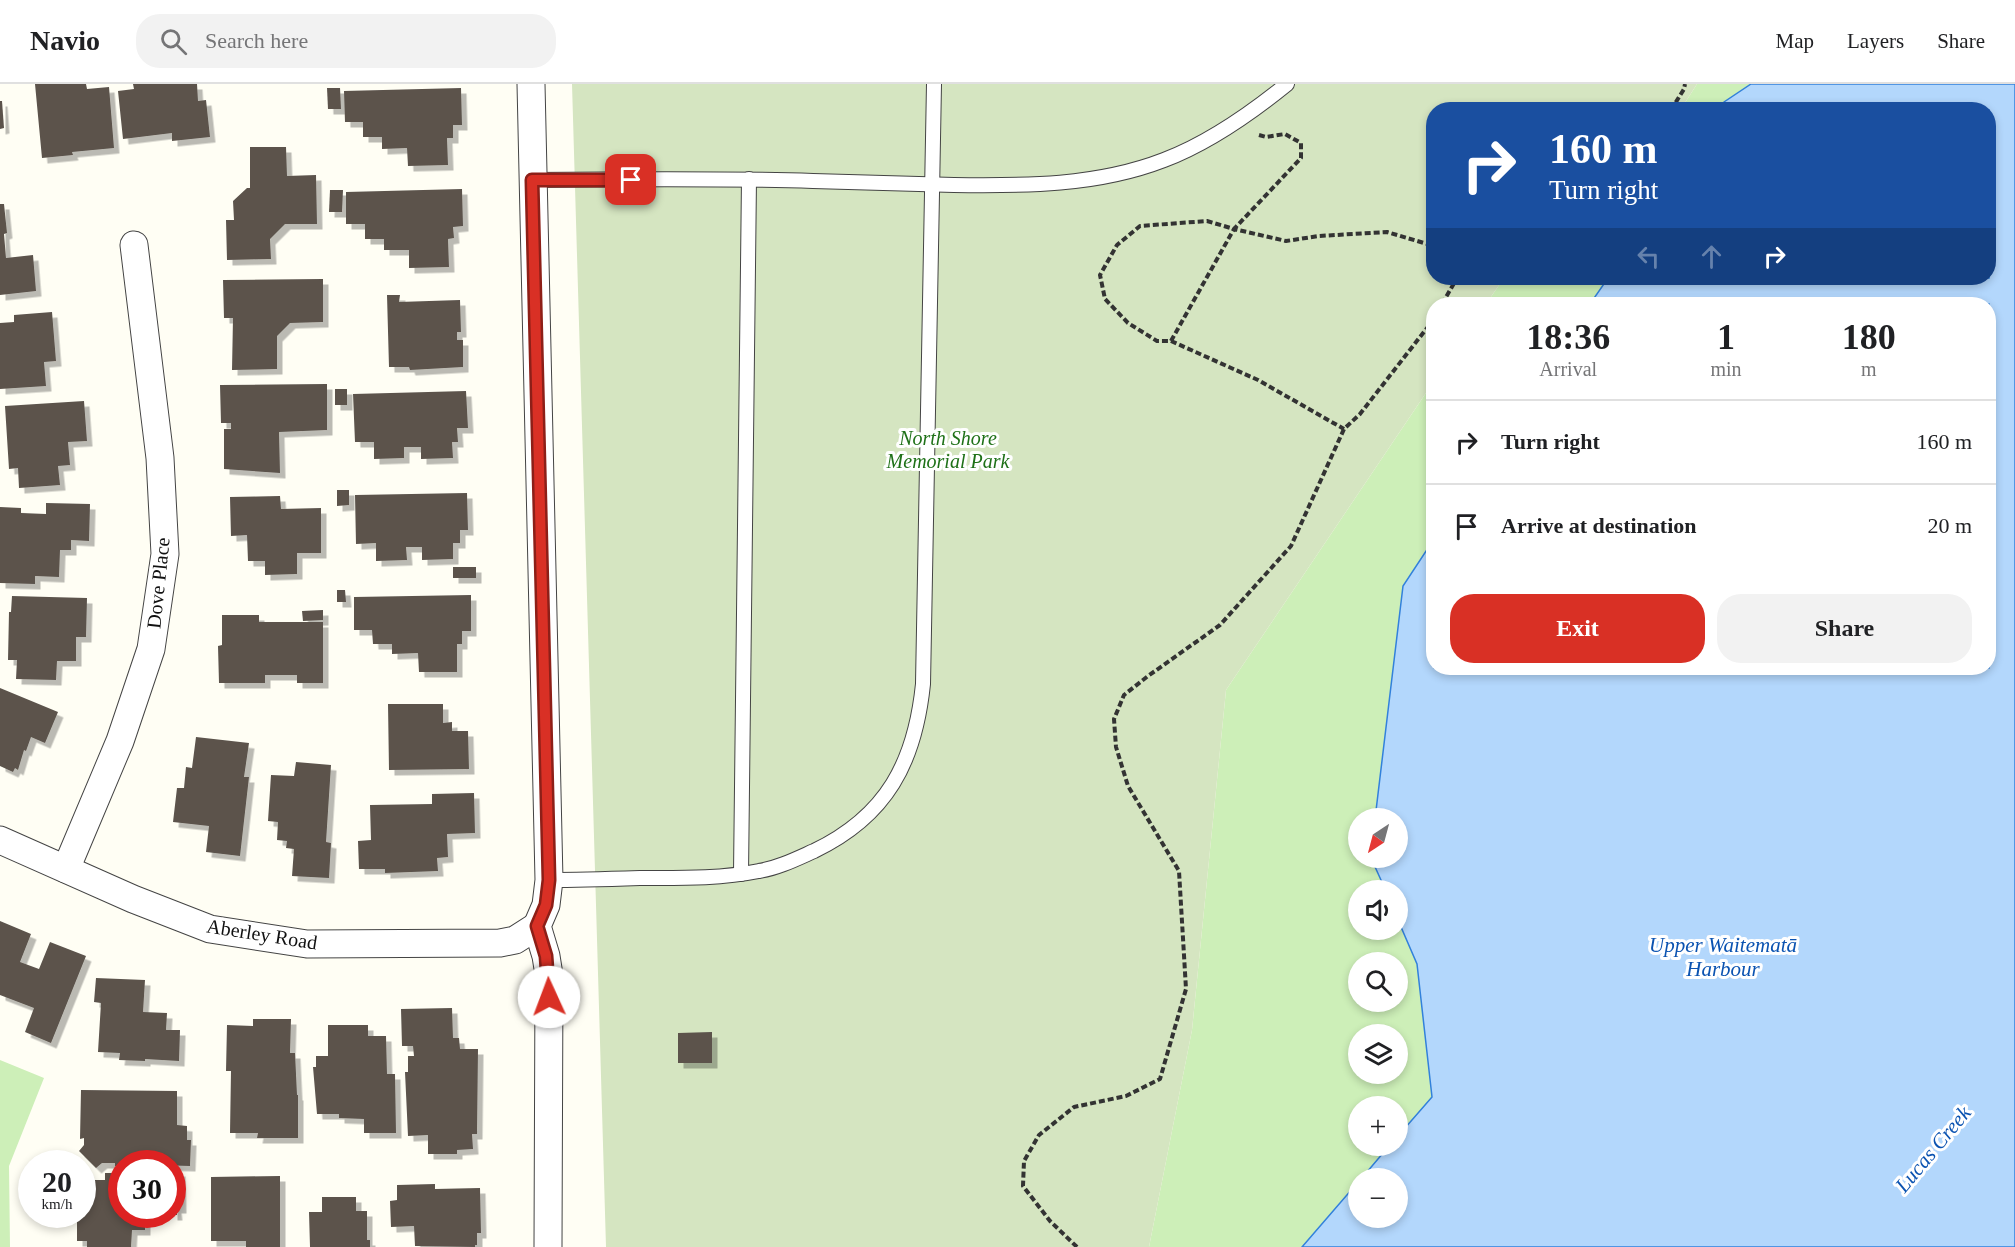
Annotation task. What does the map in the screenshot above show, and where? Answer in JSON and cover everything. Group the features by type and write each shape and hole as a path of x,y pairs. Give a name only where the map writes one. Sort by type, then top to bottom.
{"street":[{"path":"531,84 549,880 546,905 537,926 549,975 548,1247"},
{"name":"Dove Place","path":"66,869 120,741 152,649 165,554 160,458 134,245"},
{"name":"Aberley Road","path":"0,840 210,929 307,944 500,943 515,940 537,926"}],"lane":[{"path":"549,880 714,878 783,864 824,846 846,833 879,805 891,789 908,757 916,733 923,684 934,84"},
{"path":"532,180 749,179 1015,186 1076,182 1163,160 1201,143 1240,119 1287,84"},
{"path":"741,874 749,179"}],"path":[{"path":"1676,102 1685,84"},
{"path":"1171,341 1234,229 1301,158 1300,143 1285,134 1266,137 1245,130 1240,119"},
{"path":"1344,429 1258,380 1171,341 1157,341 1128,323 1105,299 1100,275 1117,245 1140,226 1207,221 1286,241 1319,236 1387,232 1426,244"},
{"path":"1077,1247 1050,1221 1023,1186 1024,1161 1039,1135 1074,1107 1126,1096 1160,1079 1186,989 1179,871 1128,786 1116,747 1114,719 1125,695 1220,625 1291,546 1344,429 1360,414 1426,330"}],"green space":[{"name":"North Shore Memorial Park","path":"572,84 1697,84 1685,102 1426,102 1426,285 1499,285 1491,297 1426,297 1426,393 1226,690 1192,1030 1149,1247 606,1247"},
{"name":"Upper Waitematā Harbour","path":"1697,84 2015,84 2015,1247 1149,1247 1192,1030 1226,690 1426,393 1426,675 1996,675 1996,297 1491,297 1499,285 1996,285 1996,102 1685,102"},
{"path":"0,1060 44,1078 9,1166 10,1247 0,1247"}],"water":[{"name":"Upper Waitematā Harbour","path":"1751,84 2015,84 2015,1247 1302,1247 1348,1194 1348,1228 1408,1228 1408,1168 1370,1168 1381,1156 1408,1156 1408,1125 1432,1097 1417,964 1407,940 1408,880 1381,880 1376,868 1408,868 1408,808 1376,808 1403,586 1426,551 1426,675 1996,675 1996,297 1595,297 1603,285 1996,285 1996,102 1724,102"}],"building":[{"path":"35,84 86,84 87,89 109,87 114,148 72,152 73,155 42,158"},
{"path":"133,84 197,84 198,101 206,100 210,137 172,141 172,133 123,139 118,91 134,89"},
{"path":"327,88 340,88 341,109 328,109"},
{"path":"461,88 462,125 453,125 453,138 447,138 448,165 408,166 407,148 382,149 382,137 363,137 363,122 345,122 344,91"},
{"path":"0,101 2,101 4,128 0,129"},
{"path":"250,147 286,147 287,176 316,175 317,224 285,224 270,239 271,259 227,260 226,220 234,220 233,201 247,188 250,188"},
{"path":"462,189 463,226 453,227 454,238 448,239 449,267 409,268 409,250 384,250 384,239 365,239 365,224 346,224 346,192"},
{"path":"330,190 343,190 342,212 329,212"},
{"path":"0,204 4,204 7,233 4,234 6,258 33,255 36,291 0,295"},
{"path":"323,279 323,322 290,323 277,336 277,369 232,370 233,318 224,318 223,280"},
{"path":"387,295 400,295 399,302 460,300 461,332 457,332 457,340 463,340 463,367 410,370 409,367 389,367"},
{"path":"52,312 56,361 44,362 46,386 0,389 0,323 14,322 14,315"},
{"path":"327,384 327,430 279,432 280,473 224,469 224,429 231,429 231,423 221,423 220,385"},
{"path":"335,389 347,389 347,405 335,405"},
{"path":"466,391 468,428 457,428 458,442 452,442 453,458 421,459 421,447 404,447 404,458 374,459 374,442 355,442 353,394"},
{"path":"84,401 87,441 68,442 70,465 58,466 60,485 19,488 18,468 9,469 5,406"},
{"path":"337,490 349,490 349,505 337,506"},
{"path":"467,493 468,530 460,530 460,543 453,543 453,559 422,560 422,547 406,547 407,560 376,561 376,543 356,544 355,495"},
{"path":"280,496 281,509 321,508 321,553 297,553 297,574 265,575 265,561 248,561 247,535 231,536 230,497"},
{"path":"46,503 90,504 89,541 71,540 71,550 60,550 59,577 35,576 35,584 0,583 0,507 21,508 21,513 46,514"},
{"path":"453,567 476,567 476,578 453,578"},
{"path":"337,590 345,590 346,602 337,602"},
{"path":"471,595 471,631 462,631 462,644 457,644 457,672 419,672 418,653 392,654 392,644 373,644 372,630 354,630 354,597"},
{"path":"12,596 87,598 86,637 76,637 76,661 57,661 56,680 16,679 17,660 8,660 9,612 11,612"},
{"path":"323,610 323,620 303,621 302,611"},
{"path":"222,615 259,615 259,622 323,622 323,683 297,683 297,675 265,675 265,683 219,683 218,646 222,645"},
{"path":"0,688 58,712 45,743 31,737 18,770 15,768 13,772 0,766"},
{"path":"388,704 443,704 443,723 452,722 452,731 468,731 469,769 389,770"},
{"path":"196,737 249,743 244,777 249,777 240,856 206,852 209,826 173,822 177,788 184,788 186,767 192,768"},
{"path":"296,762 331,765 326,842 331,843 329,878 292,876 294,849 286,848 287,841 277,840 278,822 268,821 271,775 294,776"},
{"path":"474,793 475,833 447,834 448,857 437,858 438,871 385,873 385,869 359,869 358,841 371,840 370,805 432,804 432,794"},
{"path":"0,921 31,934 20,962 39,969 50,942 86,956 51,1043 25,1032 34,1008 0,995"},
{"path":"96,978 145,980 143,1012 167,1013 166,1030 180,1030 179,1061 119,1060 120,1053 98,1052 101,1003 94,1002"},
{"path":"452,1008 453,1038 459,1038 460,1049 478,1049 477,1134 472,1134 473,1149 457,1150 457,1154 428,1154 428,1135 408,1136 405,1072 408,1072 408,1056 414,1056 413,1046 402,1046 401,1009"},
{"path":"253,1019 291,1019 290,1053 295,1053 298,1138 257,1138 258,1133 230,1133 231,1071 226,1071 227,1025 253,1026"},
{"path":"328,1025 368,1025 368,1036 386,1036 387,1074 395,1074 396,1133 364,1133 364,1119 339,1118 339,1114 317,1114 313,1067 316,1067 316,1056 328,1056"},
{"path":"712,1032 712,1063 678,1063 678,1033"},
{"path":"81,1090 177,1091 177,1125 187,1126 187,1140 191,1140 190,1166 186,1166 186,1150 108,1150 108,1163 102,1163 96,1168 96,1150 80,1150 84,1145 84,1138 80,1139"},
{"path":"105,1173 108,1173 108,1228 145,1228 145,1230 132,1230 131,1247 87,1247 87,1241 77,1241 77,1228 96,1228 96,1180 105,1180"},
{"path":"280,1176 280,1247 246,1247 246,1241 211,1241 211,1177"},
{"path":"435,1184 435,1189 480,1188 481,1233 477,1233 475,1247 415,1246 414,1226 391,1227 390,1201 397,1200 397,1185"},
{"path":"322,1197 356,1197 356,1211 367,1211 367,1240 370,1240 370,1247 310,1247 309,1212 322,1212"}],"route":[{"path":"549,997 546,956 537,926 546,905 549,880 532,180 631,180"}],"water label":[{"name":"Lucas Creek","path":"1933,1149"}]}
